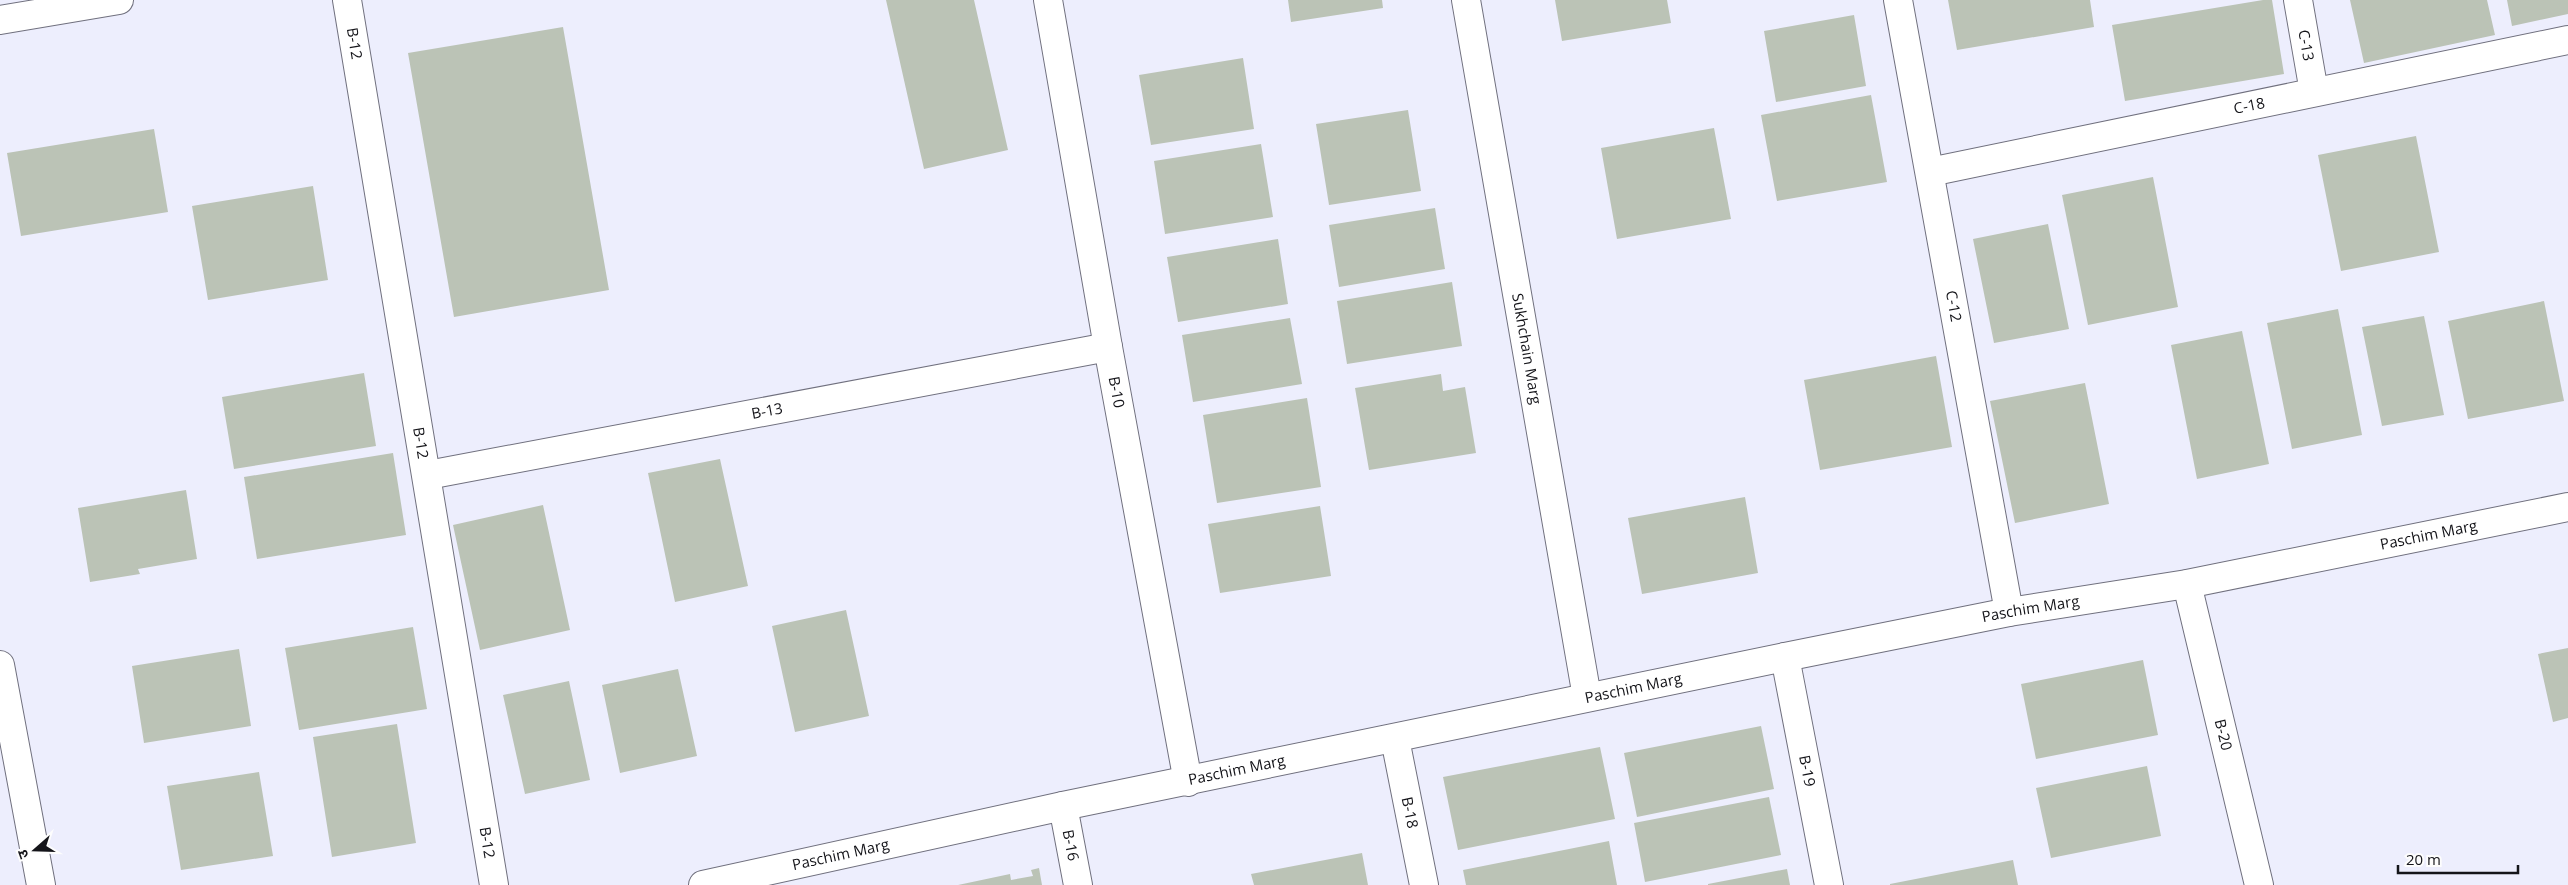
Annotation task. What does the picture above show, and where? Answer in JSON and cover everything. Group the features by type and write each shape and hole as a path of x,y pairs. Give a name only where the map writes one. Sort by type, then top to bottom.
{"street":[{"path":"0,20 119,0"},
{"name":"B-12","path":"347,0 428,475 494,885"},
{"name":"B-10","path":"1048,0 1108,347 1188,782"},
{"name":"Sukhchain Marg","path":"1466,0 1587,697"},
{"name":"C-12","path":"1898,0 2009,612"},
{"name":"C-13","path":"2298,0 2314,92"},
{"name":"C-18","path":"1930,172 2568,40"},
{"name":"B-13","path":"428,475 1108,347"},
{"name":"Paschim Marg","path":"703,885 756,880 1064,806 1395,739 1587,697 2009,612 2187,584 2568,508"},
{"name":"B-20","path":"2187,584 2259,885"},
{"name":"B-19","path":"1785,657 1829,885"},
{"path":"0,665 41,885"},
{"name":"B-18","path":"1395,739 1424,885"},
{"name":"B-16","path":"1064,806 1078,885"}],"building":[{"path":"886,0 974,0 1008,150 924,169"},
{"path":"1288,0 1382,0 1383,8 1291,22"},
{"path":"1555,0 1667,0 1671,23 1562,41"},
{"path":"1948,0 2090,0 2094,27 1957,50"},
{"path":"2272,0 2284,74 2125,101 2112,25"},
{"path":"2350,0 2487,0 2495,35 2364,63"},
{"path":"2507,0 2568,0 2568,14 2512,26"},
{"path":"1854,15 1866,86 1776,102 1764,31"},
{"path":"563,27 609,290 454,317 408,53"},
{"path":"1243,58 1254,129 1151,145 1139,75"},
{"path":"1871,95 1887,182 1777,201 1761,115"},
{"path":"1408,110 1421,191 1329,205 1316,124"},
{"path":"1714,128 1731,219 1617,239 1601,148"},
{"path":"154,129 168,212 21,236 7,153"},
{"path":"2416,136 2439,252 2341,271 2318,155"},
{"path":"1261,144 1273,217 1165,234 1154,161"},
{"path":"2153,177 2178,307 2088,325 2062,195"},
{"path":"313,186 328,280 208,300 192,206"},
{"path":"1435,208 1445,269 1339,287 1329,225"},
{"path":"2048,224 2069,329 1994,343 1973,239"},
{"path":"1278,239 1288,304 1178,322 1167,257"},
{"path":"1452,282 1462,346 1347,364 1337,301"},
{"path":"2544,301 2564,401 2468,419 2448,321"},
{"path":"2338,309 2362,435 2292,449 2267,323"},
{"path":"2424,316 2444,415 2382,426 2362,327"},
{"path":"1290,318 1302,384 1193,402 1182,335"},
{"path":"2242,331 2269,464 2197,479 2171,345"},
{"path":"1936,356 1952,447 1820,470 1804,380"},
{"path":"364,373 376,446 234,469 222,397"},
{"path":"1441,374 1443,391 1465,387 1476,453 1369,470 1355,388"},
{"path":"2085,383 2109,504 2015,523 1990,401"},
{"path":"1307,398 1321,487 1217,503 1203,415"},
{"path":"393,453 406,535 257,559 244,477"},
{"path":"720,459 748,586 675,602 648,473"},
{"path":"186,490 197,559 138,569 140,574 90,582 78,508"},
{"path":"1745,497 1758,573 1642,594 1628,518"},
{"path":"543,505 570,630 480,650 453,525"},
{"path":"1320,506 1331,576 1220,593 1208,524"},
{"path":"846,610 869,716 795,732 772,626"},
{"path":"413,627 427,709 299,730 285,648"},
{"path":"2568,648 2568,718 2553,722 2538,654"},
{"path":"239,649 251,726 144,743 132,666"},
{"path":"2143,660 2158,735 2036,759 2021,684"},
{"path":"678,669 697,756 620,773 602,685"},
{"path":"569,681 590,780 525,794 503,695"},
{"path":"397,724 416,843 332,857 313,737"},
{"path":"1761,726 1774,789 1637,817 1624,753"},
{"path":"1600,747 1615,819 1458,850 1443,777"},
{"path":"2147,766 2161,836 2051,858 2036,788"},
{"path":"259,772 273,856 181,870 167,786"},
{"path":"1769,797 1781,855 1645,882 1634,823"},
{"path":"1609,841 1617,885 1466,885 1463,870"},
{"path":"1362,853 1368,885 1254,885 1251,874"},
{"path":"2013,860 2018,885 1890,885 1890,884"},
{"path":"1039,868 1042,885 958,885 1010,874 1011,880 1033,876 1031,870"},
{"path":"1787,869 1790,885 1708,885 1708,884"}]}
